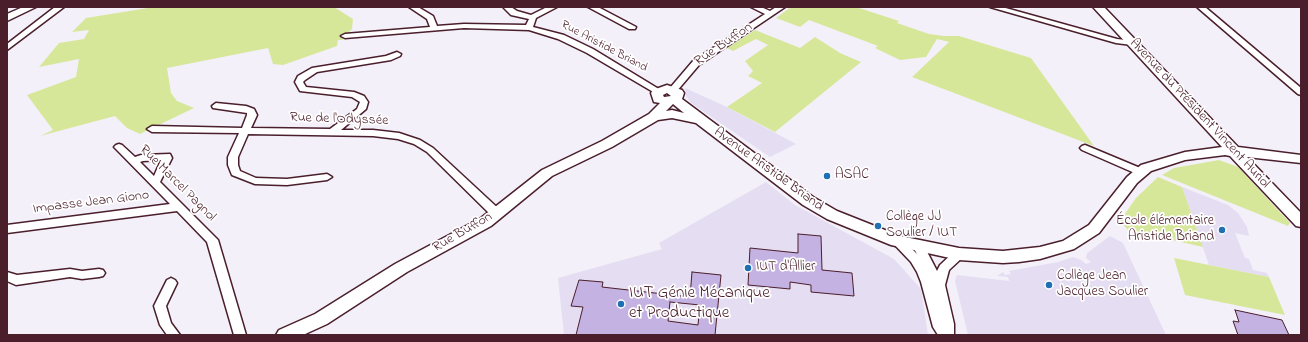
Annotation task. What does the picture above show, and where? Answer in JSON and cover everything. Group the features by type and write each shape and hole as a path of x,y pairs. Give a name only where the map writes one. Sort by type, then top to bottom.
{"main road":[{"path":"7,18 30,7"},
{"name":"Avenue du Président Vincent Auriol","path":"1098,7 1301,222"},
{"name":"Rue Buffon","path":"285,335 321,319 401,268 497,214 548,173 607,144 654,117 666,96"},
{"name":"Rue Buffon","path":"638,126 666,96"},
{"name":"Avenue Aristide Briand","path":"666,96 808,201 832,215 897,242 959,254 1003,257 1019,256 1040,254 1068,245 1083,238 1094,228 1132,180 1141,172 1161,162 1203,153 1235,152 1301,159"},
{"path":"654,117 672,114 702,122"},
{"path":"1185,156 1214,156 1249,167"}],"street":[{"path":"7,48 60,7"},
{"path":"413,7 430,18 434,28"},
{"path":"507,7 514,14"},
{"path":"502,26 506,18 514,14 518,13 532,17 553,7"},
{"path":"592,7 632,27"},
{"path":"755,7 771,14"},
{"name":"Rue Buffon","path":"666,96 696,63 781,7"},
{"path":"994,7 1116,41 1132,44"},
{"path":"1201,7 1301,92"},
{"path":"529,28 533,19 532,17"},
{"name":"Rue Aristide Briand","path":"345,36 434,28 502,26 529,28 561,37 590,51 666,96"},
{"path":"333,132 340,125 360,111 364,102 354,95 303,89 299,82 301,78 315,70 388,58 398,54"},
{"path":"216,106 246,109 251,111 252,115 233,157 233,165 236,173 244,178 255,181 287,182 327,177"},
{"name":"Rue de l'Odyssée","path":"152,129 373,133 399,136 416,142 430,150 497,214"},
{"name":"Rue Marcel Pagnol","path":"119,147 212,240 240,335"},
{"path":"1085,148 1141,172"},
{"path":"134,162 141,158 167,156 168,158 154,183"},
{"name":"Impasse Jean Giono","path":"7,229 178,206"},
{"path":"897,242 915,259 922,271 927,282 937,323 944,335"},
{"path":"919,247 939,285 948,324 948,335"},
{"path":"939,285 944,268 959,254"},
{"path":"7,276 16,280 70,273 82,275 99,273"},
{"path":"170,283 160,306 166,326 174,335"}],"shaded area":[{"path":"685,88 727,107 796,144 770,157 691,103 686,96"},
{"name":"IUT d'Allier","path":"766,182 795,205 894,259 921,289 928,335 564,335 558,278 662,249 659,243"},
{"name":"École élémentaire Aristide Briand","path":"1182,187 1228,205 1238,213 1247,227 1249,236 1235,233 1245,258 1249,259 1253,270 1267,273 1269,277 1209,265"},
{"name":"Collège Jean Jacques Soulier","path":"1110,236 1123,243 1166,335 968,335 955,281 957,275 1009,281 1008,277 997,276 1003,272 1005,275 1011,274 1009,271 1058,262 1073,257 1086,264 1091,262 1086,258 1087,253"}],"green space":[{"path":"154,7 334,7 353,19 352,29 342,40 338,40 337,46 283,65 273,64 268,48 167,68 171,93 177,101 194,108 140,134 127,128 115,116 40,136 53,130 27,95 76,77 79,59 39,67 59,43 84,39 89,30 72,32 86,18"},
{"path":"791,7 856,7 899,21 897,23 929,34 959,36 1031,58 1094,146 912,77 949,42 937,39 926,57 900,60 875,48 878,46 809,20 800,27 776,18"},
{"path":"755,30 800,48 815,37 840,53 861,62 775,132 727,107 762,83 748,76 753,71 745,61 768,45 756,39 733,51 727,48"},
{"path":"1219,160 1238,167 1290,223 1288,226 1162,175 1174,168"},
{"path":"1158,177 1182,187 1203,247 1128,230 1120,221 1136,198"},
{"path":"1174,258 1269,277 1285,315 1185,295"}],"building":[{"path":"798,234 821,236 822,270 852,273 854,296 811,292 811,285 790,282 790,289 748,285 750,248 798,253"},
{"name":"IUT Génie Mécanique et Productique","path":"692,272 721,275 715,335 576,335 583,307 571,306 579,280 603,282 602,287 690,297","holes":["670,302 700,305 698,325 668,321"]},
{"path":"1235,310 1282,320 1289,335 1238,335 1233,321 1239,322"}],"place":[{"name":"ASAC","path":"827,176"},
{"name":"Collège JJ Soulier / IUT","path":"878,226"},
{"name":"École élémentaire Aristide Briand","path":"1222,230"},
{"name":"IUT d'Allier","path":"748,268"},
{"name":"Collège Jean Jacques Soulier","path":"1049,285"},
{"name":"IUT Génie Mécanique et Productique","path":"621,304"}]}
